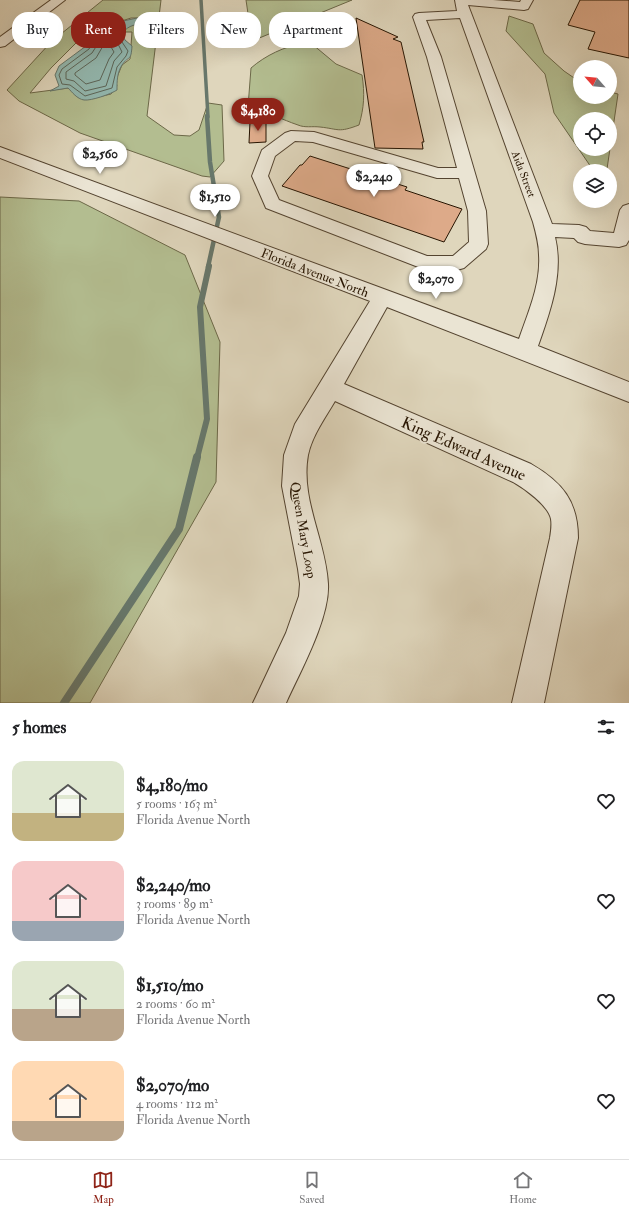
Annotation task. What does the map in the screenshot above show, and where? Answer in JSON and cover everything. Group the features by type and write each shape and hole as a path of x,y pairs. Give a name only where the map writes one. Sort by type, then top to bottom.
{"street":[{"path":"23,12 39,0"},
{"path":"0,43 59,0"},
{"path":"466,173 437,173 314,137 291,136 268,154 260,176 272,204 426,263 456,263 479,244 477,211 434,57 419,17 461,5 524,6 527,0"},
{"name":"Aida Street","path":"461,5 544,230 549,258 543,301 525,351"},
{"name":"Florida Avenue North","path":"0,152 525,351 629,392"},
{"path":"544,230 579,232 585,237 619,240 626,236 629,210"},
{"name":"Queen Mary Loop","path":"269,703 310,609 314,585 295,482 296,455 304,432 382,298"},
{"name":"King Edward Avenue","path":"330,388 522,473 537,482 554,500 564,518 564,538 528,703"}],"green space":[{"path":"103,0 161,0 160,12 134,12 134,18 126,20 126,12 88,12"},
{"path":"246,0 352,0 323,12 269,12 269,34 261,37 261,12 248,12"},
{"path":"509,16 533,24 544,53 573,77 573,104 617,104 615,112 573,112 573,141 554,113 545,74 506,31"},
{"path":"134,25 134,48 155,48 147,116 174,135 190,136 199,130 208,103 222,105 224,161 210,177 202,176 80,133 19,101 7,90 46,48 63,48 63,32 71,26 71,48 51,68 30,93 68,88 78,97 94,98 111,94 117,86 115,82 122,65 130,59 132,32 126,32 126,27"},
{"path":"286,48 317,48 336,64 362,75 364,101 359,125 342,130 301,126 277,117 254,115 248,107 251,68 276,52"},
{"path":"583,156 609,156 608,164 589,164"},
{"path":"0,197 79,201 185,255 220,342 216,482 90,703 0,703"}],"water":[{"path":"134,19 134,25 126,30 126,20"},
{"path":"126,41 132,46 130,56 124,62 119,71 117,90 101,97 84,100 75,95 68,88 50,91 59,86 55,75 59,66 83,48 126,48"}],"building":[{"path":"580,0 629,0 629,58 588,49 595,32 568,25"},
{"path":"357,18 398,37 393,39 401,42 424,142 422,142 423,149 375,148"},
{"path":"250,122 266,122 266,142 249,143"},
{"path":"310,156 407,187 405,190 462,209 444,242 282,186"}],"waterway":[{"path":"201,0 208,117"},
{"path":"207,116 210,162 219,217 208,267"},
{"path":"197,458 207,419 200,307 209,266"},
{"path":"64,703 179,529 197,457"}]}
